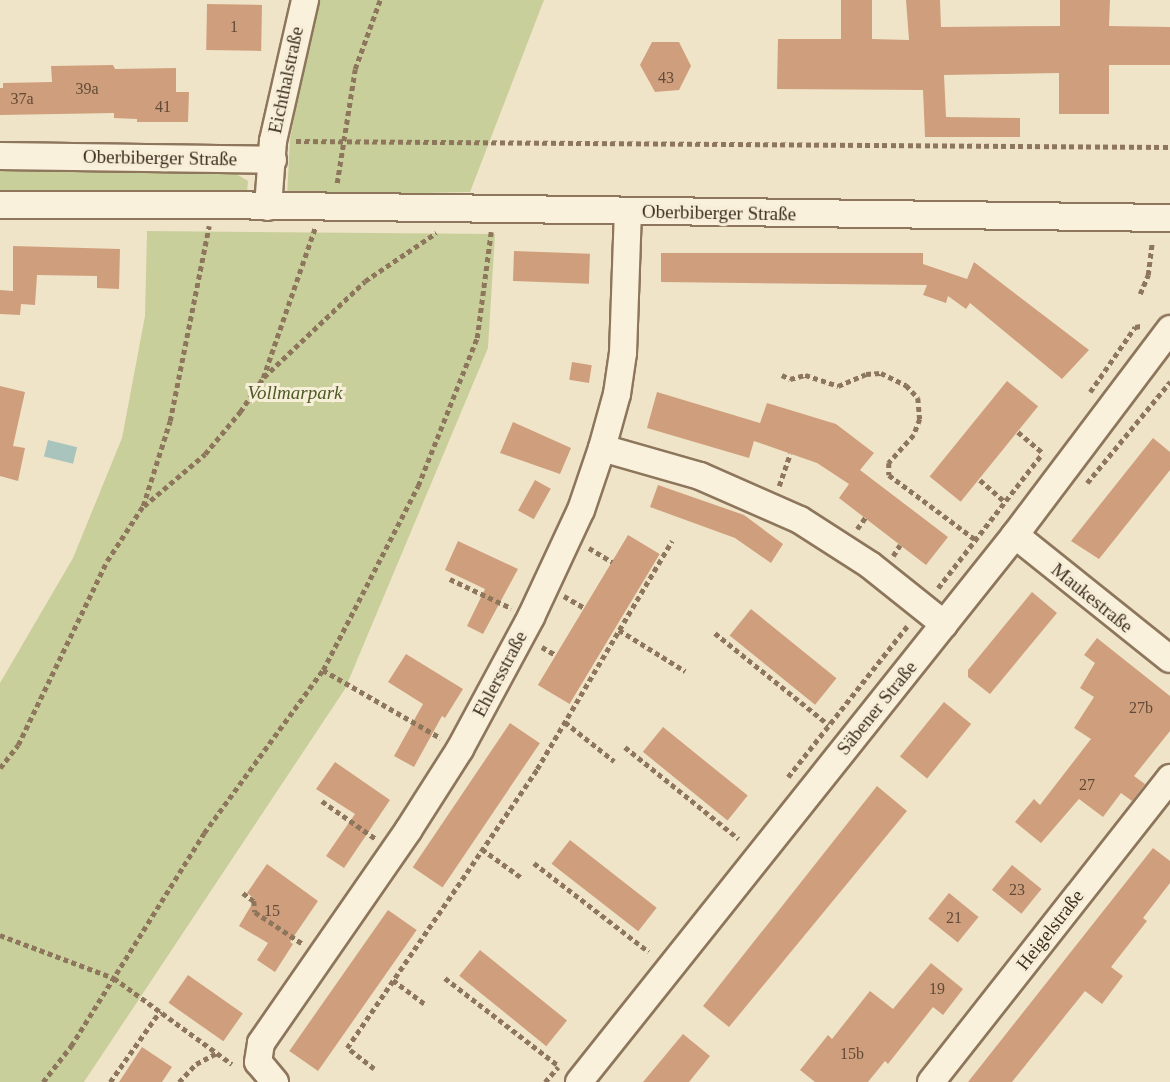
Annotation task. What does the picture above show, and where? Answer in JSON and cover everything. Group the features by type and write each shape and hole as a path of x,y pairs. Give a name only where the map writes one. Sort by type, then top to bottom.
{"street":[{"name":"Eichthalstraße","path":"273,150 304,0"},
{"name":"Oberbiberger Straße","path":"0,156 273,150"},
{"path":"268,207 273,150"},
{"name":"Oberbiberger Straße","path":"0,205 214,205 1170,218"},
{"name":"Ehlersstraße","path":"275,1082 262,1070 257,1054 261,1043 394,852 460,749 531,617 569,538 602,448 617,394 623,353 628,211"},
{"name":"Säbener Straße","path":"579,1082 1015,535 1170,330"},
{"path":"602,448 700,477 772,507 829,537 944,624"},
{"name":"Maukestraße","path":"1015,535 1170,659"},
{"name":"Heigelstraße","path":"931,1082 1170,778"}],"path":[{"path":"263,378 325,208 344,141 355,69 380,0"},
{"path":"273,150 344,141 1170,147"},
{"path":"0,768 18,745 107,561 143,506 170,421 214,205"},
{"path":"143,506 205,454 240,412 263,378 365,281 443,229 444,209"},
{"path":"43,1082 71,1046 204,833 323,670 418,486 477,338 492,210"},
{"path":"1140,293 1147,275 1153,239"},
{"path":"1083,401 1135,327"},
{"path":"782,375 790,379 805,375 838,386 866,374 881,373 906,385 918,398 920,419 914,435 889,463 889,475 975,539"},
{"path":"1018,432 1043,453"},
{"path":"780,787 1051,443"},
{"path":"772,507 790,454"},
{"path":"980,480 1005,502"},
{"path":"374,1069 347,1048 565,722 672,541"},
{"path":"450,579 531,617"},
{"path":"619,630 685,671"},
{"path":"715,633 829,725"},
{"path":"323,670 460,749"},
{"path":"565,722 614,761"},
{"path":"625,747 739,839"},
{"path":"321,801 394,852"},
{"path":"730,849 747,829"},
{"path":"482,849 522,878"},
{"path":"534,863 649,952"},
{"path":"243,893 254,901 255,912 321,956"},
{"path":"0,935 114,978 232,1064"},
{"path":"641,962 657,942"},
{"path":"445,978 559,1066"},
{"path":"393,980 425,1004"},
{"path":"110,1082 160,1011"},
{"path":"179,1082 196,1064 218,1053"},
{"path":"545,1082 567,1055"}],"green space":[{"path":"316,0 544,0 470,192 287,196 290,139"},
{"path":"0,167 231,171 248,181 247,193 0,190"},
{"name":"Vollmarpark","path":"147,231 495,234 488,348 345,689 84,1082 0,1082 0,683 73,558 122,438 145,316"}],"water":[{"path":"48,440 77,447 73,464 44,456"}],"building":[{"path":"841,0 872,0 872,39 909,40 906,0 940,0 941,27 1060,26 1060,0 1110,0 1109,26 1170,27 1170,65 1109,65 1109,114 1059,114 1059,73 944,75 946,117 1020,118 1020,137 925,137 923,90 777,89 778,39 841,39"},
{"path":"207,4 262,5 261,51 206,50"},
{"path":"652,42 679,42 691,66 679,90 655,92 640,65"},
{"path":"113,65 115,69 176,68 176,92 189,92 188,122 137,122 137,119 114,118 114,113 0,115 0,88 3,88 3,83 52,82 51,66"},
{"path":"13,246 120,249 119,289 97,288 97,276 37,275 35,305 21,304 20,315 0,314 0,290 13,291"},
{"path":"514,251 590,254 589,284 513,281"},
{"path":"661,253 923,253 923,264 967,279 974,262 1089,350 1062,379 970,303 966,309 948,296 946,303 923,295 927,285 661,282"},
{"path":"572,362 592,365 589,383 569,380"},
{"path":"1007,381 1038,406 961,502 930,477"},
{"path":"0,386 25,392 13,446 25,448 18,481 0,476"},
{"path":"657,392 760,423 767,403 836,424 874,453 860,470 948,537 926,565 839,498 849,484 817,463 754,441 749,458 647,428"},
{"path":"513,422 571,448 560,474 500,453"},
{"path":"1153,438 1170,452 1170,470 1099,559 1071,541"},
{"path":"535,480 551,489 534,519 518,511"},
{"path":"658,485 744,515 783,544 771,563 735,538 650,507"},
{"path":"628,535 660,554 570,704 538,685"},
{"path":"458,541 518,569 483,634 467,626 485,589 445,570"},
{"path":"1032,592 1057,613 990,694 968,677 968,670"},
{"path":"751,609 836,678 815,705 730,635"},
{"path":"1097,638 1170,696 1170,731 1134,776 1145,784 1132,801 1121,793 1103,817 1079,799 1041,843 1015,822 1034,799 1040,805 1091,739 1074,728 1094,697 1080,688 1095,663 1084,655"},
{"path":"406,654 463,689 445,718 442,716 414,767 394,756 423,704 388,682"},
{"path":"944,702 971,724 927,778 900,756"},
{"path":"510,723 540,743 443,887 413,867"},
{"path":"663,727 748,796 728,820 643,752"},
{"path":"335,762 390,800 344,868 326,856 355,814 316,789"},
{"path":"877,786 907,811 729,1027 703,1006"},
{"path":"570,840 657,908 638,931 552,864"},
{"path":"1153,848 1170,861 1170,883 1143,918 1147,921 1111,967 1123,976 1102,1004 1085,991 1012,1082 968,1082"},
{"path":"267,864 318,901 290,942 293,944 275,972 257,960 268,943 239,926 255,899 247,893"},
{"path":"1012,865 1042,889 1021,914 992,890"},
{"path":"949,893 979,917 958,943 928,919"},
{"path":"388,910 417,930 318,1071 289,1051"},
{"path":"480,950 567,1020 546,1046 459,976"},
{"path":"931,963 963,989 943,1015 933,1007 888,1064 885,1061 868,1082 815,1082 800,1070 828,1035 832,1039 870,991 893,1009"},
{"path":"188,975 243,1013 223,1041 168,1003"},
{"path":"683,1034 710,1056 689,1082 643,1082"},
{"path":"142,1047 172,1067 162,1082 119,1082"}]}
